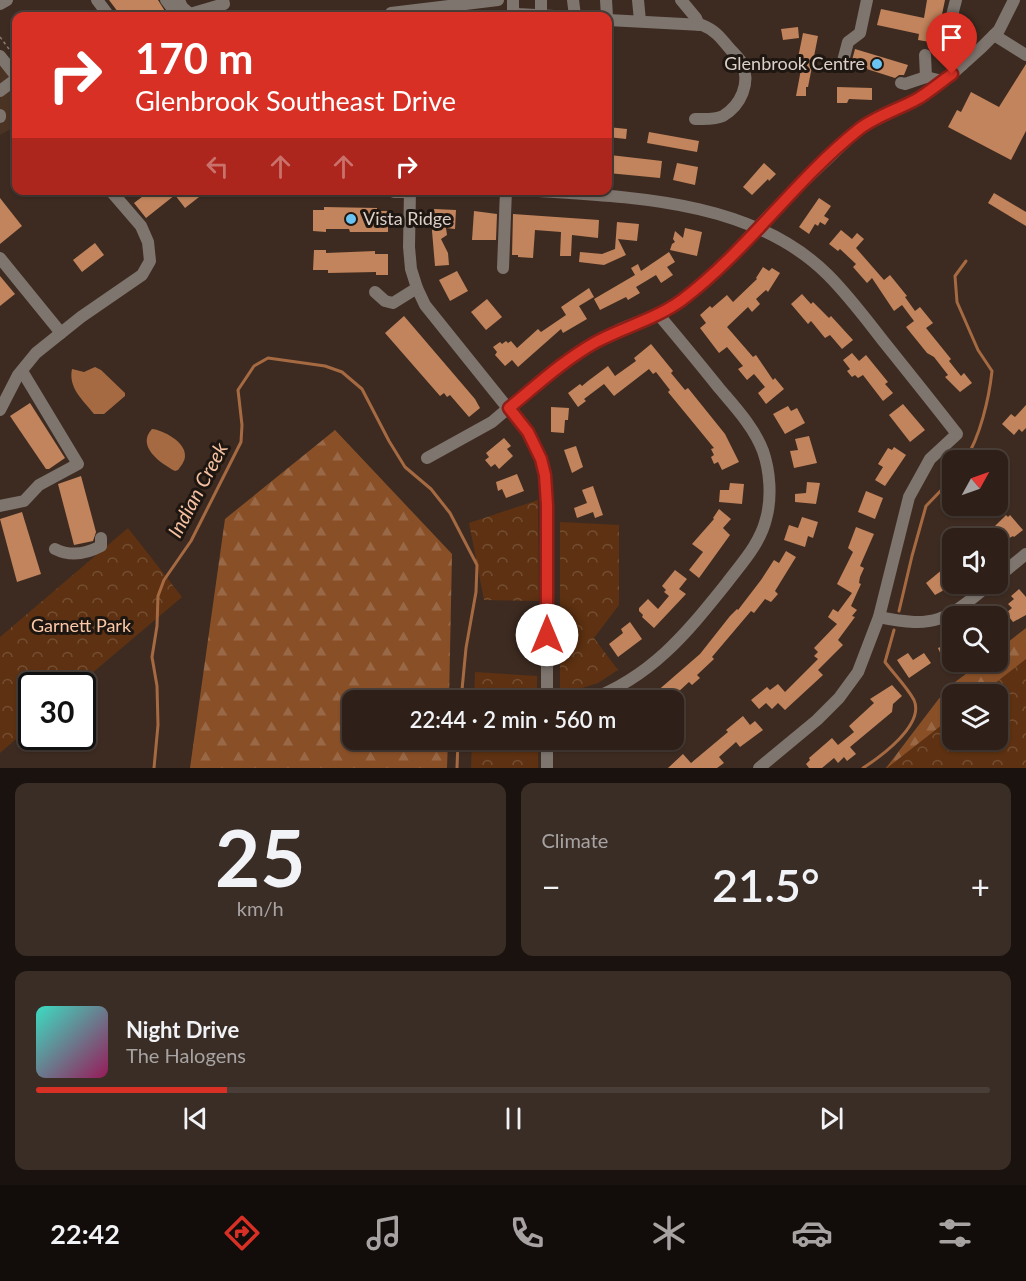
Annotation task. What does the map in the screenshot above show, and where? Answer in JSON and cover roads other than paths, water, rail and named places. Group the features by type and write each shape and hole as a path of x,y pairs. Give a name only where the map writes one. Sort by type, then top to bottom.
{"street":[{"path":"0,4 7,0"},
{"path":"179,0 188,12"},
{"path":"197,12 224,4 223,0"},
{"path":"391,10 498,0"},
{"path":"638,0 640,21"},
{"path":"681,0 699,25"},
{"path":"956,0 949,26 955,52 962,65"},
{"path":"427,458 492,422 552,371 593,344 620,329 658,314 699,287 860,128 920,98 962,65 994,34 1007,16 1014,0"},
{"path":"842,65 848,42 860,33 866,3"},
{"path":"612,18 699,25 712,29 741,62 746,85 737,104 722,116 695,119"},
{"path":"994,34 1026,55"},
{"path":"925,55 926,77"},
{"path":"0,56 12,72"},
{"path":"901,83 905,84 926,77 942,81"},
{"path":"0,91 12,81"},
{"path":"0,410 22,371 36,354 61,333 142,275 150,261 148,242 141,226 114,195"},
{"path":"410,195 411,270 425,305 528,432 541,459 547,489 547,690"},
{"path":"503,268 506,195"},
{"path":"579,195 677,204 733,218 801,253 827,274 854,303 957,434 930,459 909,497 879,617 858,672 839,698 817,720 759,768"},
{"path":"0,258 61,333"},
{"path":"375,292 385,301 393,303 417,288"},
{"path":"611,690 626,683 663,656 679,641 748,556 766,519 769,497 769,476 763,452 754,434 742,415 658,314"},
{"path":"0,506 24,501 39,485 78,464 22,371"},
{"path":"55,549 65,554 84,552 101,546 101,537"},
{"path":"1008,569 1026,554"},
{"path":"879,617 910,623 934,621 955,613 978,594"},
{"path":"547,750 547,768"}],"waterway":[{"path":"966,261 955,276 957,302 978,350 992,371 983,417 970,450"},
{"name":"Indian Creek","path":"154,768 158,725 157,686 152,657 157,626 158,596 164,580 191,541 241,442 242,425 238,390 254,366 268,358 325,366 342,372 362,389 405,467 431,489 450,513 477,565 476,592 466,648 462,690"},
{"path":"899,611 926,506 942,489"},
{"path":"863,768 899,739 913,720 916,710 911,695 885,662 894,630"},
{"name":"Indian Creek","path":"457,768 458,750"}],"place":[{"name":"Glenbrook Centre","path":"877,64"},
{"name":"Vista Ridge","path":"351,219"}],"park label":[{"name":"Garnett Park","path":"81,626"}]}
